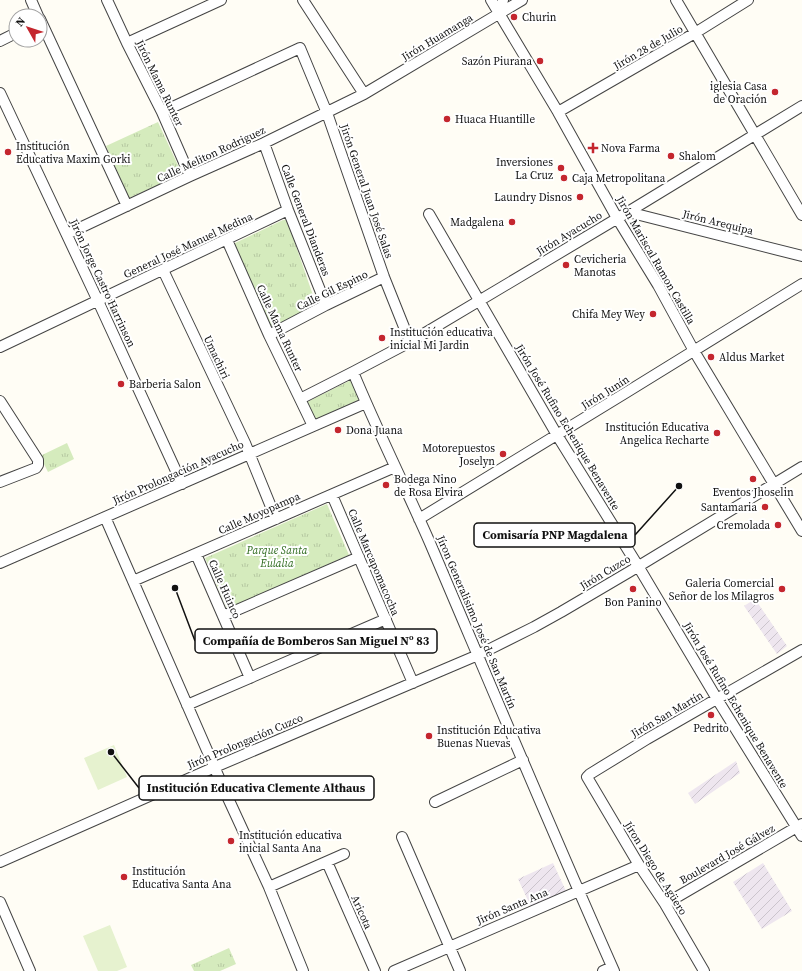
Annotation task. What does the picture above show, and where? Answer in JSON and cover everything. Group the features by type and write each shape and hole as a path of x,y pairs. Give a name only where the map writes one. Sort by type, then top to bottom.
{"street":[{"name":"Jirón Mama Runter","path":"107,0 162,112 190,176"},
{"path":"127,43 221,0"},
{"path":"303,0 364,94"},
{"name":"Jirón Mariscal Ramon Castilla","path":"491,0 558,112 617,218 658,285 694,351 802,531"},
{"path":"499,14 503,0"},
{"name":"Jirón Huamanga","path":"364,94 522,0"},
{"path":"676,0 802,215"},
{"name":"Jirón 28 de Julio","path":"558,112 695,33 748,0"},
{"path":"48,37 127,206"},
{"name":"Jirón General Juan José Salas","path":"162,112 300,48 327,113 384,277 410,342"},
{"name":"Jirón Jorge Castro Harrinson","path":"0,93 67,234 182,484"},
{"name":"Calle Meliton Rodriguez","path":"67,234 264,143 364,94"},
{"name":"Jirón Ayacucho","path":"300,399 410,342 802,106"},
{"name":"Calle General Dianderas","path":"264,143 288,210 326,306"},
{"name":"General José Manuel Medina","path":"0,347 288,210"},
{"name":"Jirón Arequipa","path":"628,212 802,256"},
{"name":"Jirón José Rufino Echenique Benavente","path":"429,214 557,435 638,566 717,699 799,825 802,836"},
{"name":"Calle Mama Runter","path":"227,240 269,335 313,426"},
{"name":"Umachiri","path":"163,270 249,454 276,519"},
{"name":"Calle Gil Espino","path":"269,335 384,277"},
{"name":"Jirón Junín","path":"419,519 802,284"},
{"name":"Jíron Generalisimo José de San Martín","path":"353,372 366,404 419,519 523,760 578,891 609,970"},
{"path":"0,400 38,460 38,465 36,468 0,482"},
{"name":"Jirón Prolongación Ayacucho","path":"0,563 366,404"},
{"name":"Calle Moyopampa","path":"133,581 395,467"},
{"name":"Jirón Cuzco","path":"478,655 534,627 802,467"},
{"name":"Calle Marcapomacocha","path":"332,495 413,683"},
{"path":"105,517 187,705 269,887 303,971"},
{"name":"Calle Huinco","path":"196,554 250,678"},
{"path":"223,616 359,557"},
{"path":"187,705 386,620"},
{"name":"Jirón San Martín","path":"587,777 647,739 802,650"},
{"name":"Jirón Prolongación Cuzco","path":"0,862 215,767 478,655"},
{"path":"436,802 523,760"},
{"name":"Jíron Diego de Agüero","path":"587,777 639,865 665,904 704,971"},
{"name":"Boulevard José Gálvez","path":"665,904 799,825"},
{"path":"402,837 460,971"},
{"path":"269,887 344,854"},
{"name":"Aricota","path":"327,862 375,971"},
{"name":"Jirón Santa Ana","path":"394,971 639,865"},
{"path":"0,902 30,971"}],"shaded area":[{"path":"755,599 787,646 777,654 744,606"},
{"path":"736,761 740,773 695,804 688,793"},
{"path":"553,863 566,891 531,907 518,879"},
{"path":"763,863 792,911 762,929 733,882"}],"green space":[{"path":"158,122 182,174 129,198 106,146"},
{"path":"283,220 287,220 316,304 314,309 274,327 270,325 233,244"},
{"path":"351,380 360,399 316,421 307,402"},
{"path":"67,443 74,459 48,472 40,456"},
{"name":"Parque Santa Eulalia","path":"327,504 349,555 227,609 205,558"},
{"path":"114,745 127,777 98,790 84,758"},
{"path":"110,925 127,967 117,971 98,971 83,936"},
{"path":"229,948 236,964 220,971 194,971 191,965"}],"place":[{"name":"Churin","path":"514,17"},
{"name":"Sazón Piurana","path":"540,61"},
{"name":"iglesia Casa de Oración","path":"775,92"},
{"name":"Huaca Huantille","path":"447,119"},
{"name":"Nova Farma","path":"593,148"},
{"name":"Institución Educativa Maxim Gorki","path":"8,152"},
{"name":"Shalom","path":"671,156"},
{"name":"Inversiones La Cruz","path":"561,168"},
{"name":"Caja Metropolitana","path":"564,178"},
{"name":"Laundry Disnos","path":"580,197"},
{"name":"Madgalena","path":"512,222"},
{"name":"Cevicheria Manotas","path":"566,265"},
{"name":"Chifa Mey Wey","path":"653,314"},
{"name":"Institución educativa inicial Mi Jardin","path":"382,338"},
{"name":"Aldus Market","path":"711,357"},
{"name":"Barberia Salon","path":"121,384"},
{"name":"Dona Juana","path":"338,430"},
{"name":"Institución Educativa Angelica Recharte","path":"717,433"},
{"name":"Motorepuestos Joselyn","path":"503,454"},
{"name":"Eventos Jhoselin","path":"753,479"},
{"name":"Bodega Nino de Rosa Elvira","path":"386,485"},
{"name":"Comisaría PNP Magdalena","path":"679,486"},
{"name":"Santamaria","path":"765,507"},
{"name":"Cremolada","path":"778,525"},
{"name":"Compañía de Bomberos San Miguel Nº 83","path":"175,588"},
{"name":"Bon Panino","path":"633,589"},
{"name":"Galeria Comercial Señor de los Milagros","path":"782,589"},
{"name":"Pedrito","path":"711,715"},
{"name":"Institución Educativa Buenas Nuevas","path":"429,736"},
{"name":"Institución Educativa Clemente Althaus","path":"111,752"},
{"name":"Institución educativa inicial Santa Ana","path":"231,841"},
{"name":"Institución Educativa Santa Ana","path":"124,877"}]}
